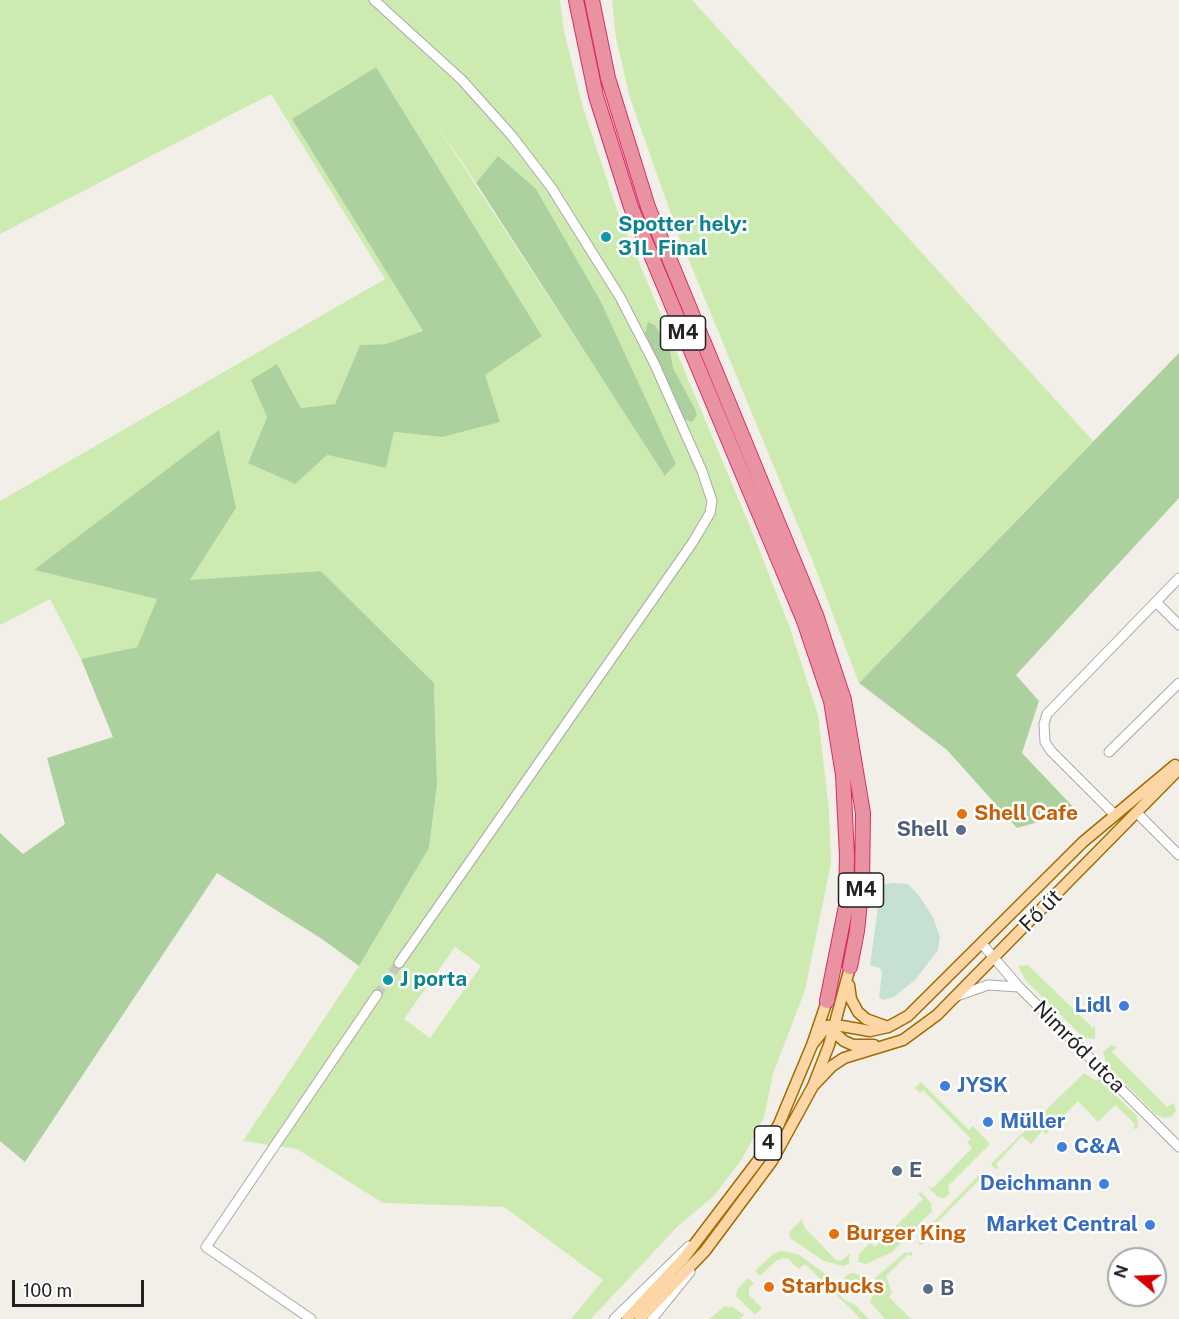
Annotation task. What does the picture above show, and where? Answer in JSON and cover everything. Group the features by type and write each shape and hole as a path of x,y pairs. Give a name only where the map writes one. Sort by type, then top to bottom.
{"highway":[{"name":"M4","path":"576,0 596,96 632,207 804,621 831,701 843,775 847,856 846,906 827,1001"},
{"name":"M4","path":"592,0 619,118 648,207 816,615 844,700 862,813 862,882 857,931 850,967"},
{"path":"598,32 600,0"}],"main road":[{"path":"832,1028 870,1031 888,1027 919,1007 1114,814 1179,762"},
{"name":"Fő út","path":"895,1044 918,1030 956,996 1179,769"},
{"path":"1104,847 1114,814"},
{"path":"850,967 851,999 858,1012 866,1019 888,1027"},
{"path":"813,1086 850,967"},
{"path":"827,1001 832,1028 853,1045 895,1044"},
{"path":"812,1045 827,1001"},
{"name":"4","path":"627,1319 707,1231 760,1158 779,1124 812,1045 832,1028"},
{"name":"4","path":"640,1319 705,1251 741,1207 772,1161 813,1086 832,1066 844,1058 895,1044"}],"street":[{"path":"374,0 462,81 513,136 552,187 620,297 659,375 702,471 712,501 706,522 399,963"},
{"path":"1114,814 1051,751 1045,742 1044,724 1047,714 1179,578"},
{"path":"1156,602 1179,625"},
{"path":"1109,752 1179,683"},
{"path":"1137,813 1179,855"},
{"name":"Nimród utca","path":"982,944 1018,987 1179,1147"},
{"path":"956,996 988,985 1018,987"},
{"path":"310,1319 206,1247 376,995"},
{"path":"614,1319 673,1260 707,1231"},
{"path":"652,1319 677,1290 705,1251"}],"green space":[{"path":"0,0 560,0 564,31 583,108 617,210 751,529 790,628 818,715 829,810 831,863 805,990 773,1074 764,1117 742,1159 714,1196 678,1226 591,1319 571,1319 603,1280 504,1207 383,1203 297,1149 243,1141 359,966 429,848 437,785 434,683 321,571 189,581 236,508 35,570 157,599 137,647 81,659 50,599 0,625 0,501 385,279 271,94 0,234","holes":["376,67 542,336 484,375 442,437 394,432 386,468 327,455 248,463 267,417 277,364 301,408 335,404 360,345 386,344 423,331 292,119","429,114 476,183 536,189 600,301 676,464 666,476","455,947 481,966 430,1038 404,1019"]},
{"path":"612,0 692,0 1093,441 859,683 813,562 677,231 630,98 616,38"},
{"path":"376,67 542,336 485,375 500,422 442,437 394,432 386,468 327,455 295,484 248,463 267,417 251,380 277,364 301,408 335,404 360,345 386,344 423,331 292,119"},
{"path":"498,156 536,189 600,300 676,464 665,476 476,183"},
{"path":"648,322 655,325 670,351 673,368 697,415 692,422 684,419 645,333"},
{"path":"1179,353 1179,498 1016,675 1039,701 1022,753 1077,811 1017,828 947,750 859,683"},
{"path":"219,430 236,508 190,580 321,571 434,683 437,785 429,848 359,966 322,939 217,873 25,1162 0,1141 0,833 23,854 65,824 47,758 113,737 81,659 137,647 157,599 34,570"},
{"path":"908,884 920,897 933,917 940,937 938,950 915,980 894,997 883,1000 879,997 882,973 880,968 870,965 881,885"},
{"path":"1028,965 1093,1028 1095,1026 1095,1039 1084,1038 1026,981 1018,966"},
{"path":"1111,1045 1117,1047 1112,1052 1167,1107 1174,1103 1176,1111 1171,1117 1164,1118 1155,1114 1107,1065 1103,1052"},
{"path":"1084,1073 1095,1080 1099,1079 1137,1116 1138,1128 1133,1129 1135,1124 1115,1105 1098,1122 1078,1101 1046,1134 1042,1131 1031,1144 1022,1136 996,1164 999,1168 995,1169 991,1164"},
{"path":"921,1082 969,1130 973,1126 990,1144 948,1186 950,1194 944,1198 938,1197 927,1186 933,1188 972,1148 967,1142 971,1139 923,1090 920,1093 915,1088"},
{"path":"981,1173 988,1175 987,1180 983,1176 920,1240 924,1244 919,1245 918,1238"},
{"path":"921,1192 931,1203 932,1211 892,1252 866,1264 858,1262 859,1254 870,1243 875,1247 923,1199 918,1194"},
{"path":"802,1219 805,1228 836,1260 841,1261 850,1253 849,1264 843,1266 824,1261 790,1238 789,1232"},
{"path":"781,1251 798,1254 827,1275 843,1299 855,1305 869,1319 861,1319 805,1264 799,1269 788,1259 783,1258 776,1261 760,1276 755,1271 773,1254"},
{"path":"912,1252 912,1256 907,1255 886,1276 892,1293 889,1297 911,1319 885,1319 870,1302 875,1288 875,1278 904,1253"},
{"path":"853,1273 859,1276 862,1282 859,1288 853,1291 847,1288 844,1282 847,1276"},
{"path":"748,1278 754,1283 749,1288 749,1295 762,1308 755,1315 736,1296 737,1290"},
{"path":"725,1306 733,1307 744,1315 740,1319 709,1319"}],"tunnel":[{"path":"377,995 399,963"}],"place":[{"name":"Spotter hely: 31L Final","path":"606,237"},
{"name":"Shell Cafe","path":"962,814"},
{"name":"Shell","path":"961,830"},
{"name":"J porta","path":"388,980"},
{"name":"Lidl","path":"1124,1006"},
{"name":"JYSK","path":"945,1086"},
{"name":"Müller","path":"988,1122"},
{"name":"C&A","path":"1062,1147"},
{"name":"E","path":"897,1171"},
{"name":"Deichmann","path":"1104,1184"},
{"name":"Market Central","path":"1150,1225"},
{"name":"Burger King","path":"834,1234"},
{"name":"Starbucks","path":"769,1287"},
{"name":"B","path":"928,1289"}]}
